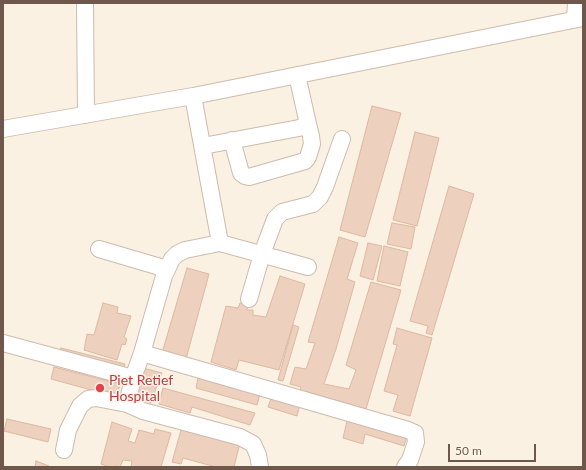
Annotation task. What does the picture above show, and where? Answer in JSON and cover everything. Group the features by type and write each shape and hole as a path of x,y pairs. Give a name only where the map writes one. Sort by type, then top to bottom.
{"street":[{"path":"85,3 86,115"},
{"path":"3,128 192,96 297,75 578,13"},
{"path":"232,140 241,174 245,176 249,177 305,161 308,157 312,144 297,75"},
{"path":"192,96 203,146 220,242"},
{"path":"203,146 299,128 308,124"},
{"path":"249,299 262,254 275,219 282,212 313,204 320,197 342,140"},
{"path":"127,404 133,378 167,269 172,259 177,254 185,250 220,242 308,267"},
{"path":"99,249 167,269"},
{"path":"3,343 133,378"},
{"path":"142,353 415,433 416,442 410,460 405,467"},
{"path":"64,450 68,430 76,412 80,406 88,400 96,398 127,404 143,411 240,437 253,444 258,455 260,467"}],"building":[{"path":"372,106 401,113 365,237 340,230"},
{"path":"415,132 439,138 417,226 393,220"},
{"path":"449,186 474,194 432,335 426,333 428,326 410,321"},
{"path":"392,223 415,227 411,249 387,244"},
{"path":"339,237 358,243 347,279 355,282 336,349 324,384 349,389 356,370 346,365 371,282 401,290 366,409 300,390 301,387 290,384 295,367 306,369 315,343 308,342"},
{"path":"368,243 382,246 373,280 360,276"},
{"path":"384,246 408,252 400,286 377,281"},
{"path":"187,268 209,274 186,359 162,353"},
{"path":"280,276 305,284 279,370 239,360 236,370 211,362 226,306 238,308 240,303 248,304 247,310 253,310 253,315 266,317"},
{"path":"103,303 118,307 117,313 131,316 124,337 127,339 125,345 122,344 117,360 84,350 87,334 94,335"},
{"path":"293,325 299,327 283,381 278,380"},
{"path":"397,328 432,338 410,416 393,411 398,395 384,391 397,345 393,344"},
{"path":"61,348 125,364 122,377 58,360"},
{"path":"54,367 120,384 117,397 51,379"},
{"path":"143,368 162,373 149,407 135,403"},
{"path":"199,373 261,390 257,405 196,388"},
{"path":"163,388 255,413 250,425 192,407 190,413 159,404"},
{"path":"272,396 300,404 297,416 268,407"},
{"path":"348,417 407,436 404,446 365,434 363,444 343,438"},
{"path":"7,419 51,429 48,442 4,431"},
{"path":"112,422 132,429 128,441 135,443 139,430 154,434 155,429 171,433 161,467 131,467 132,461 123,460 120,467 109,467 101,464"},
{"path":"183,423 241,439 234,467 216,467 183,458 181,464 172,462"},
{"path":"36,461 49,466 49,467 35,467"}],"place":[{"name":"Piet Retief Hospital","path":"100,388"}]}
